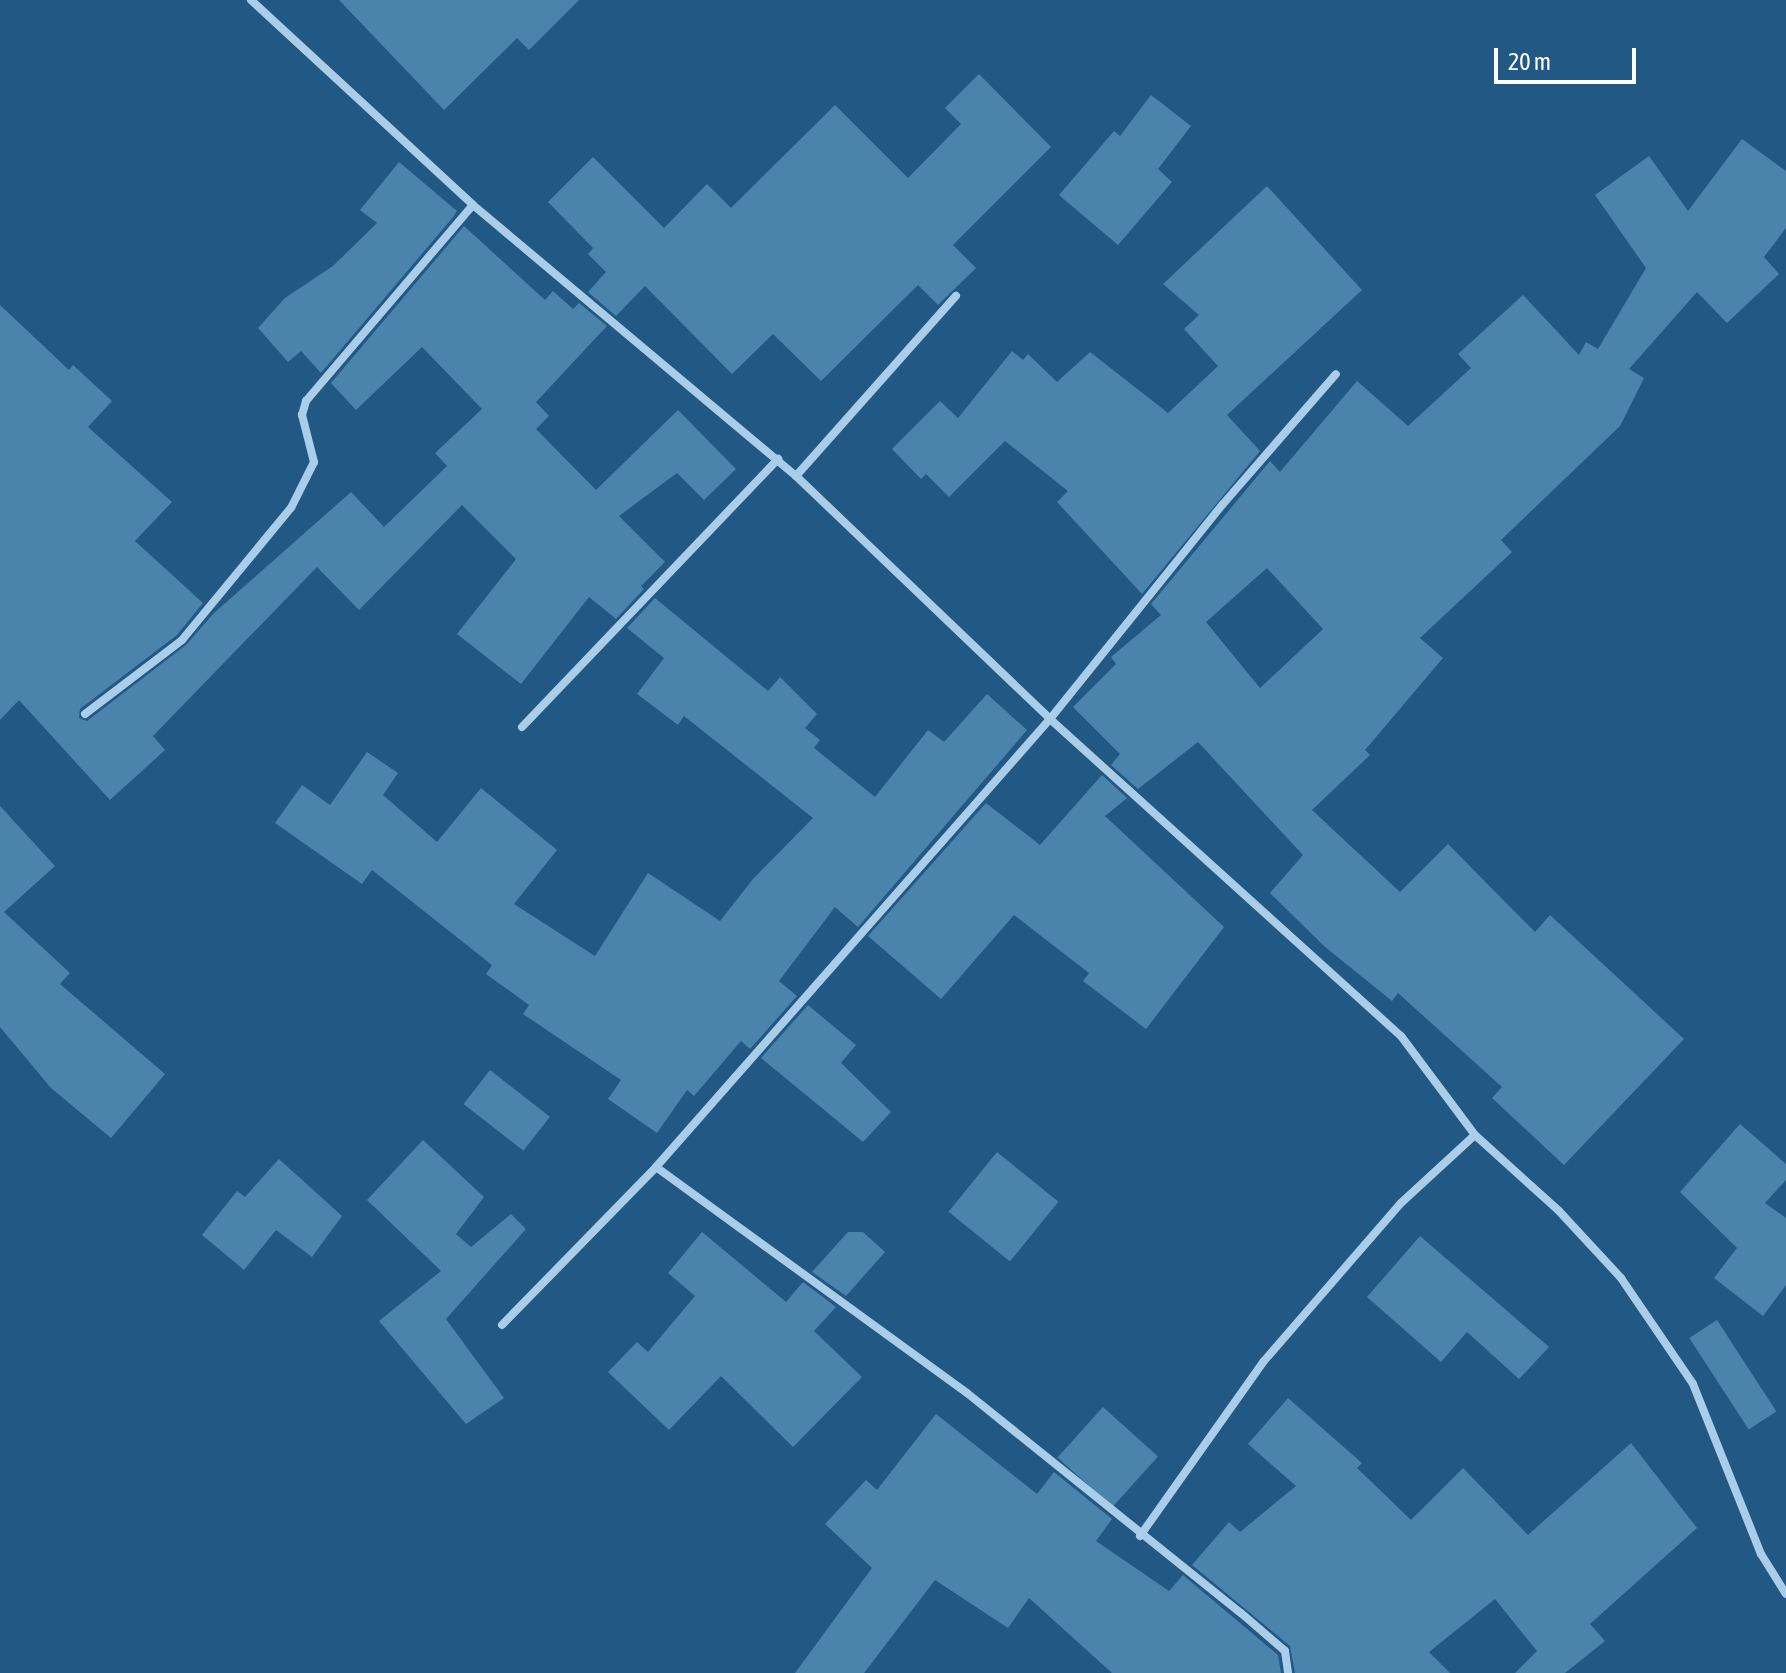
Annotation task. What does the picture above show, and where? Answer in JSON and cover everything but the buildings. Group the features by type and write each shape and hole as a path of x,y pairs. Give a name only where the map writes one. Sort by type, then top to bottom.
{"street":[{"path":"251,0 473,205 778,459 1050,719 1401,1036 1475,1135 1559,1211 1621,1278 1693,1384 1761,1554 1786,1594"},
{"path":"85,714 182,640 291,508 314,462 302,415 306,401 473,205"},
{"path":"796,476 956,296"},
{"path":"502,1325 656,1167 1050,719 1223,504 1336,374"},
{"path":"522,727 778,459"},
{"path":"1140,1536 1264,1361 1401,1203 1475,1135"},
{"path":"656,1167 967,1393 1285,1651 1288,1673"}]}
